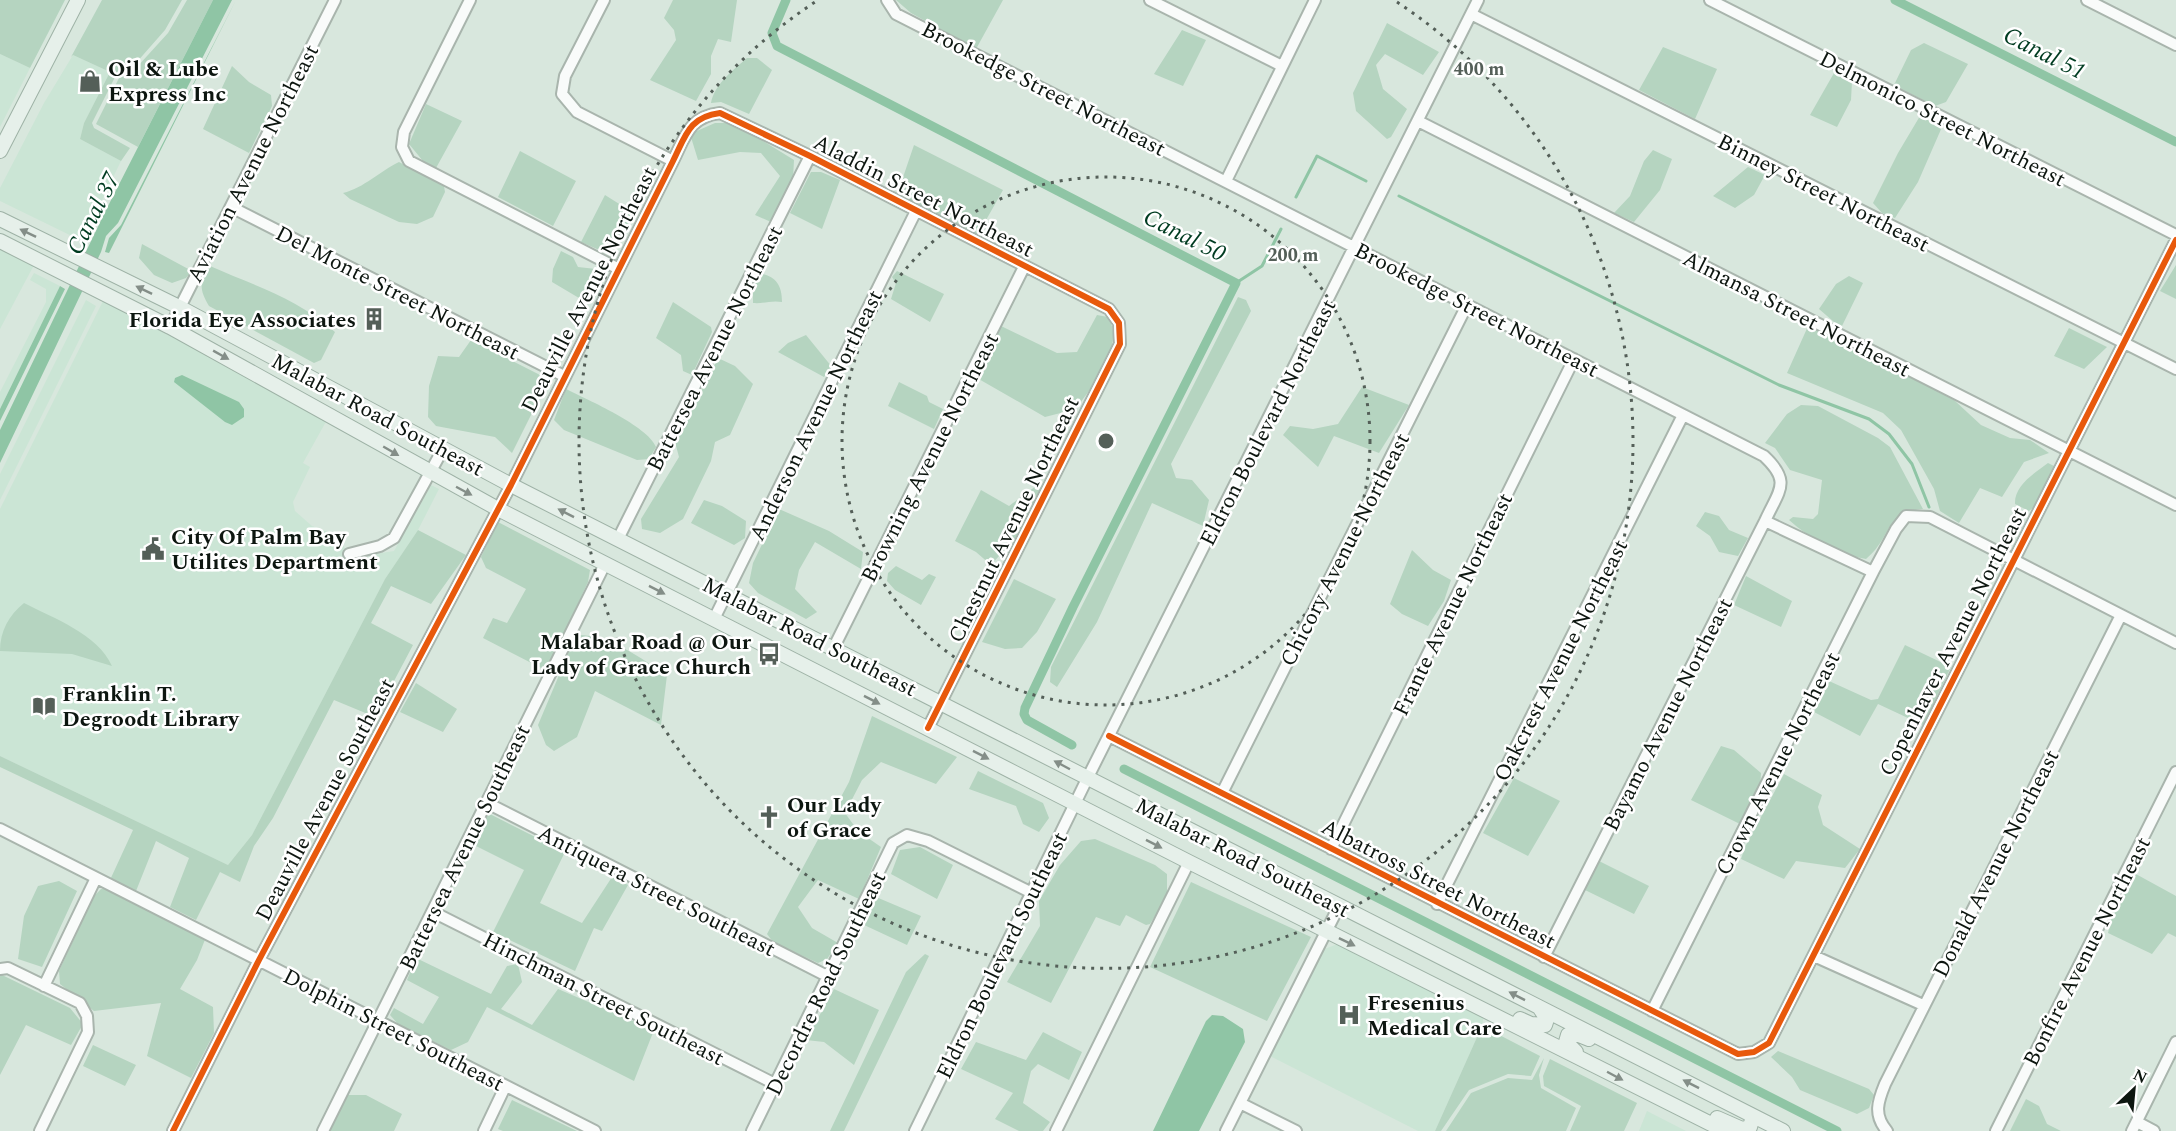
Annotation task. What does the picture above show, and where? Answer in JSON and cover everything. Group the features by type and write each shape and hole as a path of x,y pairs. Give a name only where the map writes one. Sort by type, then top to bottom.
{"main road":[{"path":"0,152 78,0"},
{"name":"Malabar Road Southeast","path":"0,219 179,308 511,485 1662,1069 1751,1121 1783,1131"},
{"name":"Malabar Road Southeast","path":"0,241 170,327 498,509 1189,862 1725,1131"},
{"path":"1446,991 1471,994 1531,1024 1540,1026 1545,1025 1547,1019 1539,1007"},
{"path":"1583,1059 1566,1042 1568,1035 1579,1035 1642,1066 1662,1069"},
{"path":"1649,1093 1675,1097 1742,1130 1750,1127 1751,1121"}],"street":[{"name":"Aviation Avenue Northeast","path":"170,327 335,0"},
{"path":"470,0 404,132 402,147 409,161 619,269"},
{"path":"604,0 565,76 562,94 577,112 673,160"},
{"path":"1150,0 1282,66"},
{"path":"1226,181 1316,0"},
{"name":"Eldron Boulevard Northeast","path":"1087,779 1479,0"},
{"name":"Delmonico Street Northeast","path":"1710,0 2176,235"},
{"path":"2087,0 2176,45"},
{"name":"Brookedge Street Northeast","path":"887,1 896,14 1764,456 1779,469"},
{"name":"Binney Street Northeast","path":"1472,14 2176,369"},
{"name":"Aladdin Street Northeast","path":"705,115 720,113 810,156 1109,309 1119,323"},
{"name":"Deauville Avenue Northeast","path":"511,485 673,160 694,122 705,115"},
{"name":"Almansa Street Northeast","path":"1418,121 2176,505"},
{"name":"Battersea Avenue Northeast","path":"618,539 810,156"},
{"name":"Del Monte Street Northeast","path":"231,207 564,376"},
{"name":"Anderson Avenue Northeast","path":"714,619 916,211"},
{"name":"Copenhaver Avenue Northeast","path":"1754,1052 1769,1043 2176,240"},
{"name":"Browning Avenue Northeast","path":"834,647 1024,267"},
{"name":"Chicory Avenue Northeast","path":"1222,793 1467,305"},
{"name":"Chestnut Avenue Northeast","path":"928,728 1120,344 1119,323"},
{"name":"Frante Avenue Northeast","path":"1330,849 1574,359"},
{"name":"Oakcrest Avenue Northeast","path":"1437,904 1683,415"},
{"path":"349,554 380,546 394,538 443,449"},
{"name":"Bayamo Avenue Northeast","path":"1544,957 1765,521 1782,485 1779,469"},
{"name":"Deauville Avenue Southeast","path":"173,1131 260,960 511,485"},
{"name":"Crown Avenue Northeast","path":"1652,1011 1873,572 1896,529 1906,516 1930,517 2013,560"},
{"path":"1765,521 1873,572"},
{"path":"2013,560 2176,643"},
{"name":"Battersea Avenue Southeast","path":"323,1131 605,564"},
{"name":"Donald Avenue Northeast","path":"1887,1131 1878,1114 1878,1100 1923,1005 2121,615"},
{"name":"Albatross Street Northeast","path":"1109,736 1437,904 1738,1054 1754,1052"},
{"name":"Bonfire Avenue Northeast","path":"1996,1131 2176,772"},
{"name":"Eldron Boulevard Southeast","path":"915,1131 1087,779"},
{"name":"Antiquera Street Southeast","path":"487,803 827,976"},
{"name":"Dolphin Street Southeast","path":"0,829 595,1131"},
{"name":"Decordre Road Southeast","path":"752,1131 893,843 907,835 928,840 1032,893"},
{"path":"1056,1131 1189,862"},
{"path":"44,986 96,878"},
{"path":"1226,1131 1339,906"},
{"name":"Hinchman Street Southeast","path":"433,912 775,1084"},
{"path":"1814,956 1923,1005"},
{"path":"0,969 8,968 80,1004 87,1016 88,1032 40,1131"},
{"path":"2154,1131 2134,1127 2176,1042"},
{"path":"484,1131 506,1087"},
{"path":"1240,1103 1296,1131"}],"shaded area":[{"path":"0,0 65,0 30,68 0,54"},
{"path":"102,0 182,0 165,30 136,63 122,63 92,123 94,128 130,148 121,161 80,139 84,123 110,72 73,55 71,57"},
{"path":"187,0 213,0 138,147 96,124 125,66 137,67 168,33"},
{"path":"213,0 232,0 118,223 106,236 101,252 0,463 0,430 107,208"},
{"path":"236,0 109,253 105,252 109,238 121,225"},
{"path":"673,0 737,0 731,42 718,39 711,56 711,74 696,101 650,80 676,40 674,30 664,18"},
{"path":"896,0 1003,0 976,49 911,13"},
{"path":"1387,23 1439,52 1423,75 1385,54 1376,65 1383,89 1407,109 1391,137 1387,139 1356,111 1353,93"},
{"path":"1182,30 1206,40 1183,86 1154,74"},
{"path":"1924,43 1968,64 1946,102 1935,106 1894,85 1911,50"},
{"path":"1663,47 1717,69 1695,119 1639,90"},
{"path":"0,54 30,68 0,127"},
{"path":"73,55 110,72 84,123 80,139 121,161 82,241 0,201 0,188 44,103"},
{"path":"747,58 757,58 772,70 749,114 721,102 711,103 720,84"},
{"path":"232,66 249,82 271,95 272,106 249,153 203,129"},
{"path":"1834,73 1852,81 1851,100 1837,127 1810,115"},
{"path":"426,104 462,121 436,168 423,161 409,144"},
{"path":"1920,116 1942,127 1918,182 1895,218 1882,213 1873,203"},
{"path":"715,123 734,123 794,160 793,179 771,222 755,215 780,176 761,153 740,152 698,160 690,134"},
{"path":"914,145 1003,190 977,236 909,201 898,192"},
{"path":"1653,150 1672,159 1660,190 1634,222 1614,213 1630,196 1644,161"},
{"path":"520,151 576,181 553,226 498,197"},
{"path":"399,162 444,186 445,192 433,217 417,224 399,222 350,199 343,193 351,191"},
{"path":"1748,167 1765,175 1754,195 1735,208 1713,196"},
{"path":"811,172 821,172 840,180 822,229 790,213"},
{"path":"605,195 632,212 629,225 621,241 606,253 581,242"},
{"path":"142,244 192,271 186,278 172,283 154,275 139,258"},
{"path":"0,249 34,265 0,329"},
{"path":"561,251 573,257 578,267 596,269 601,278 579,298 552,282 553,269"},
{"path":"2176,265 2176,299 2160,291"},
{"path":"210,266 291,301 321,320 335,332 321,360 314,363 209,306 203,295 202,281"},
{"path":"897,271 944,294 930,322 891,299 896,283 892,277"},
{"path":"34,273 60,286 0,409 0,392 46,302 46,289 30,280"},
{"path":"758,273 769,276 776,282 781,290 782,302 753,303 753,284"},
{"path":"1849,276 1863,283 1841,328 1819,309 1836,284"},
{"path":"60,286 65,289 0,421 0,409"},
{"path":"1238,297 1246,300 1251,311 1171,464 1176,478 1192,480 1209,500 1203,526 1152,503 1097,622 1057,687 1050,682 1051,667"},
{"path":"86,300 96,306 0,500 0,474"},
{"path":"103,301 328,418 303,463 310,467 293,502 295,511 312,526 338,536 353,563 375,554 394,551 431,485 439,489 418,530 385,579 252,835 228,865 0,756 0,509"},
{"path":"673,302 711,327 712,332 692,375 683,371 681,355 656,338"},
{"path":"1097,315 1108,317 1113,340 1105,365 1076,409 1045,417 977,378 1001,326 1057,353 1077,352"},
{"path":"1809,324 1954,400 1981,425 2010,438 2030,440 2049,453 2024,462 2002,497 1980,488 1959,523 1940,511 1934,489 1901,430 1883,413 1787,373"},
{"path":"2069,328 2107,347 2084,369 2054,356"},
{"path":"806,335 832,367 824,377 778,352 788,343"},
{"path":"471,340 544,377 545,387 512,453 495,437 436,426 428,417 429,386 438,356 459,357"},
{"path":"718,358 735,366 753,384 730,435 715,442 711,461 683,519 660,533 642,529 641,519 679,457 675,442"},
{"path":"182,375 239,402 244,409 244,417 232,425 225,422 174,382 175,378"},
{"path":"899,382 927,396 929,402 943,409 934,429 888,406"},
{"path":"1362,387 1409,405 1379,453 1334,436 1318,467 1283,435 1290,426 1313,429 1338,424"},
{"path":"566,389 616,414 642,431 656,447 649,459 637,460 564,430 554,420"},
{"path":"1801,405 1818,406 1878,438 1890,447 1923,509 1901,515 1866,559 1825,545 1789,520 1793,517 1813,519 1818,514 1822,480 1790,470 1775,448 1765,443 1787,414"},
{"path":"2048,463 2056,467 2038,504 2029,511 2015,504 2022,485"},
{"path":"1036,486 1044,488 1016,537 991,565 976,552 955,541 981,490 1009,506"},
{"path":"704,500 722,506 746,521 745,538 734,545 691,523"},
{"path":"779,509 829,531 863,552 861,569 815,542 799,570 795,589 817,612 806,619 758,593 749,583 753,563"},
{"path":"1705,512 1719,516 1729,530 1748,538 1738,556 1719,552 1710,536 1696,526"},
{"path":"498,522 590,570 588,582 547,671 483,638 493,618 507,623 526,589 486,568 481,557"},
{"path":"418,530 466,555 431,604 391,586 371,623 413,645 375,717 334,700 273,818 254,846 240,882 220,872 196,920 170,907 189,858 156,841 136,891 110,880 133,830 0,767 0,756 228,865 252,835 385,579"},
{"path":"1412,550 1433,570 1451,580 1444,601 1428,626 1402,614 1390,604"},
{"path":"896,566 922,580 929,574 936,577 921,605 895,590 887,581 888,573"},
{"path":"1746,576 1792,601 1781,627 1734,605"},
{"path":"1014,579 1056,599 1037,632 1022,648 1005,649 982,642"},
{"path":"24,603 86,636 105,655 112,666 72,654 0,651 6,624"},
{"path":"576,635 600,638 612,643 667,675 661,725 595,691 577,737 554,751 546,745 538,725"},
{"path":"1905,645 1951,667 1923,725 1878,704 1860,736 1814,712 1829,681 1871,700 1878,699"},
{"path":"416,683 457,709 443,732 400,712"},
{"path":"872,716 957,757 936,784 881,762 862,780 845,813 858,831 881,847 859,899 818,880 798,907 812,928 838,943 827,959 818,963 773,942 767,934 849,782"},
{"path":"1721,746 1734,750 1761,773 1760,789 1740,824 1691,800"},
{"path":"978,771 1043,803 1049,818 1039,832 1023,824 1016,806 969,789"},
{"path":"1784,774 1822,795 1818,807 1823,825 1860,849 1845,868 1796,861 1784,879 1741,859 1745,847"},
{"path":"1514,778 1560,801 1528,856 1483,833"},
{"path":"488,813 565,852 540,903 582,923 612,877 628,885 602,931 594,928 575,971 493,932 524,870 472,844"},
{"path":"1095,839 1155,865 1167,874 1167,897 1150,924 1146,925 1126,915 1120,926 1096,917 1051,1003 1007,982 1040,926 1039,901 1060,865 1081,841"},
{"path":"920,847 953,865 937,899 891,874 900,850"},
{"path":"1599,861 1649,886 1634,914 1585,890"},
{"path":"2134,873 2176,896 2176,937 2168,933 2152,954 2108,933 2111,920"},
{"path":"59,881 77,891 42,967 18,959 24,916 38,886"},
{"path":"1191,882 1311,937 1267,1021 1150,967"},
{"path":"101,889 109,889 206,937 197,960 180,989 213,1007 214,1033 191,1078 147,1056 161,1003 94,1011 60,984 59,971 94,896"},
{"path":"876,897 921,916 907,945 862,924"},
{"path":"1340,943 1484,1014 1482,1026 1435,1131 1418,1131 1268,1055 1322,950"},
{"path":"925,954 929,956 844,1131 830,1131 906,972"},
{"path":"416,958 491,994 507,966 518,964 522,982 501,1009 532,1025 558,989 654,1030 634,1081 487,1007 468,1042 451,1050 398,1024 390,1015 394,1008 423,1024 439,997 407,980"},
{"path":"0,974 70,1008 83,1024 71,1045 26,1025 0,1075"},
{"path":"834,989 879,1010 854,1065 824,1042 806,1040"},
{"path":"1212,1015 1223,1016 1243,1029 1245,1042 1199,1131 1153,1131 1206,1021"},
{"path":"1482,1026 1540,1056 1531,1076 1508,1074 1469,1090 1441,1131 1435,1131"},
{"path":"1043,1032 1082,1052 1069,1080 1038,1064 1031,1071 1023,1103 1050,1122 1043,1131 1019,1131 995,1119 1013,1093 961,1069 976,1042 1026,1060"},
{"path":"93,1045 136,1065 125,1086 83,1066"},
{"path":"1778,1051 1869,1089 1874,1095 1869,1108 1857,1114 1800,1090 1792,1077 1771,1057"},
{"path":"1544,1058 1539,1075 1541,1088 1576,1108 1566,1131 1446,1131 1471,1093 1508,1078 1532,1080"},
{"path":"1550,1059 1637,1103 1624,1131 1570,1131 1581,1106 1544,1086 1543,1076"},
{"path":"346,1095 366,1095 402,1114 394,1131 329,1131"},
{"path":"2026,1099 2039,1106 2047,1124 2061,1131 2010,1131"},
{"path":"512,1100 577,1131 503,1131 498,1129"},
{"path":"1647,1111 1686,1131 1639,1131"}],"waterway":[{"name":"Canal 50","path":"786,0 772,33 777,46 1236,283 1073,607 1025,708 1024,714 1027,720 1072,745"},
{"name":"Canal 51","path":"1895,0 2176,142"},
{"path":"1296,197 1317,156 1366,181"},
{"path":"1399,196 1779,385 1869,419 1889,434 1912,464 1929,507"},
{"path":"1236,283 1262,266 1281,229"},
{"name":"Canal 50","path":"1124,769 1837,1131"}],"cycle path":[{"path":"173,1131 259,960 511,485 685,135 695,123 710,115 720,113 810,156 1109,309 1119,323 1120,344 928,728"},
{"path":"1109,736 1738,1054 1754,1052 1769,1043 2176,240"}],"place":[{"name":"Oil & Lube Express Inc","path":"90,81"},
{"name":"Florida Eye Associates","path":"374,319"},
{"name":"City Of Palm Bay Utilites Department","path":"153,549"},
{"name":"Malabar Road @ Our Lady of Grace Church","path":"769,654"},
{"name":"Franklin T. Degroodt Library","path":"44,706"},
{"name":"Our Lady of Grace","path":"769,817"},
{"name":"Fresenius Medical Care","path":"1349,1015"}],"water label":[{"name":"Canal 37","path":"93,213"}]}
